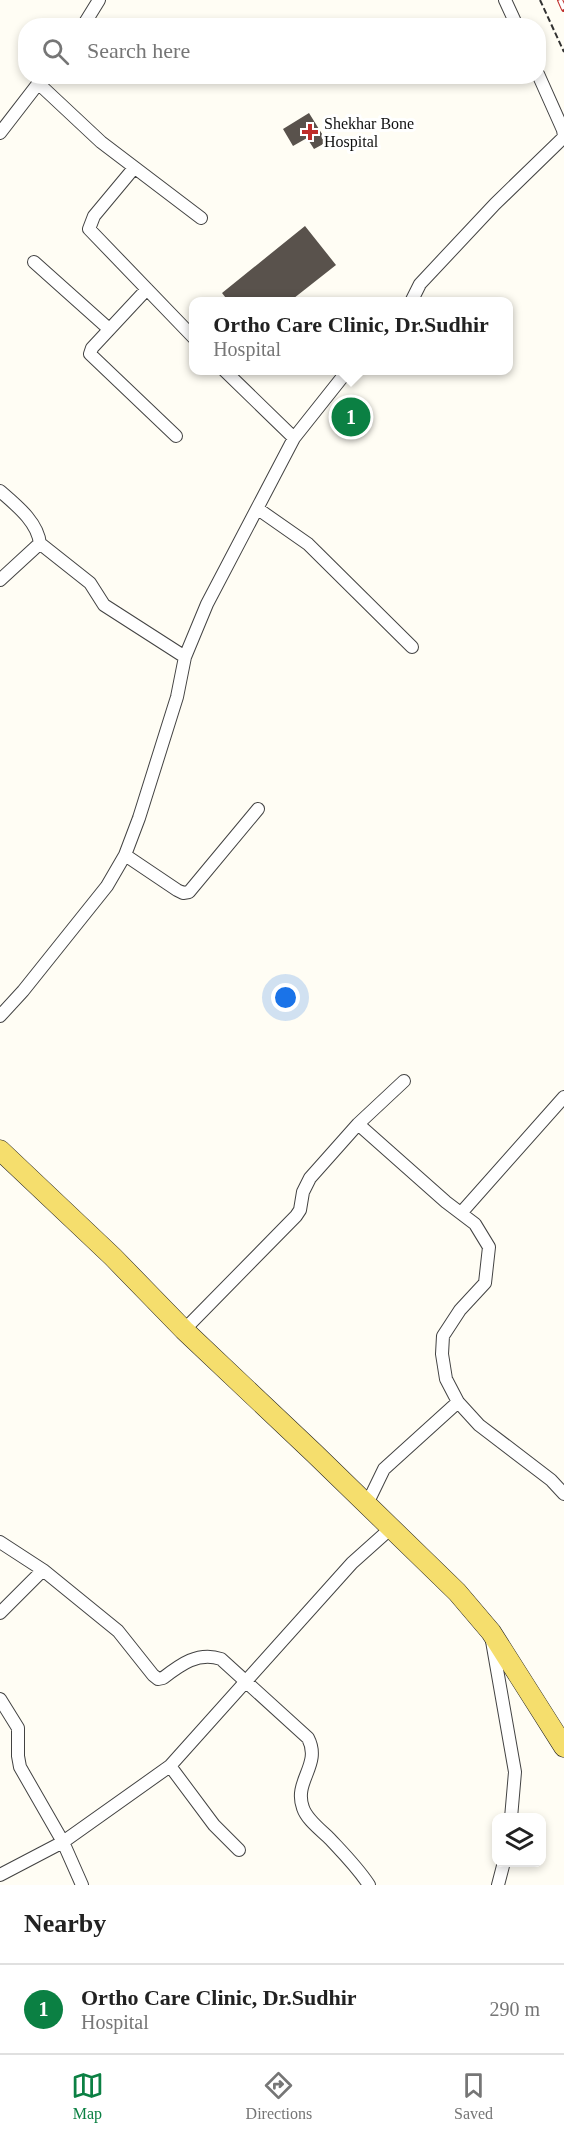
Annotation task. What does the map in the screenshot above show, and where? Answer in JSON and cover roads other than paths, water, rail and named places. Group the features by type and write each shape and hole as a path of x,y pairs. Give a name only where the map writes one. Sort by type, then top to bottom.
{"main road":[{"path":"0,1150 457,1592 491,1632 555,1719 564,1747"}],"street":[{"path":"88,18 99,0"},
{"path":"505,0 513,18"},
{"path":"0,133 38,84"},
{"path":"45,84 101,142 201,218"},
{"path":"414,297 420,284 495,204 564,136 542,84"},
{"path":"416,297 564,144"},
{"path":"134,168 94,216 89,229 189,333"},
{"path":"34,262 109,329"},
{"path":"147,289 92,348 91,356 176,436"},
{"path":"229,375 294,438"},
{"path":"0,1016 23,991 107,885 125,855 177,697 185,657 207,604 294,438 344,375"},
{"path":"0,491 21,510 37,531 40,544 90,584 104,604 185,657"},
{"path":"258,509 308,544 412,647"},
{"path":"0,580 40,544"},
{"path":"125,855 177,890 183,893 189,892 258,809"},
{"path":"184,1330 296,1216 310,1178 358,1124 404,1081"},
{"path":"461,1213 564,1097"},
{"path":"358,1124 475,1224 489,1247 485,1283 460,1310 443,1336 442,1354 446,1379 458,1402 479,1425 551,1480 564,1494"},
{"path":"367,1504 384,1469 458,1402"},
{"path":"0,1875 63,1842 170,1766 352,1563 390,1529"},
{"path":"0,1542 44,1570 118,1631 153,1675 163,1678 186,1661 210,1655 221,1659 308,1738 313,1748 312,1760 300,1790 303,1809 358,1869 369,1885"},
{"path":"0,1613 44,1570"},
{"path":"491,1632 515,1772 511,1813"},
{"path":"0,1699 18,1728 20,1767 63,1842 82,1885"},
{"path":"170,1766 214,1826 239,1850"},
{"path":"498,1885 503,1867"}],"railway":[{"path":"560,0 564,9"}],"place":[{"name":"Shekhar Bone Hospital","path":"310,132"},
{"name":"Ortho Care Clinic, Dr.Sudhir","path":"351,417"}]}
